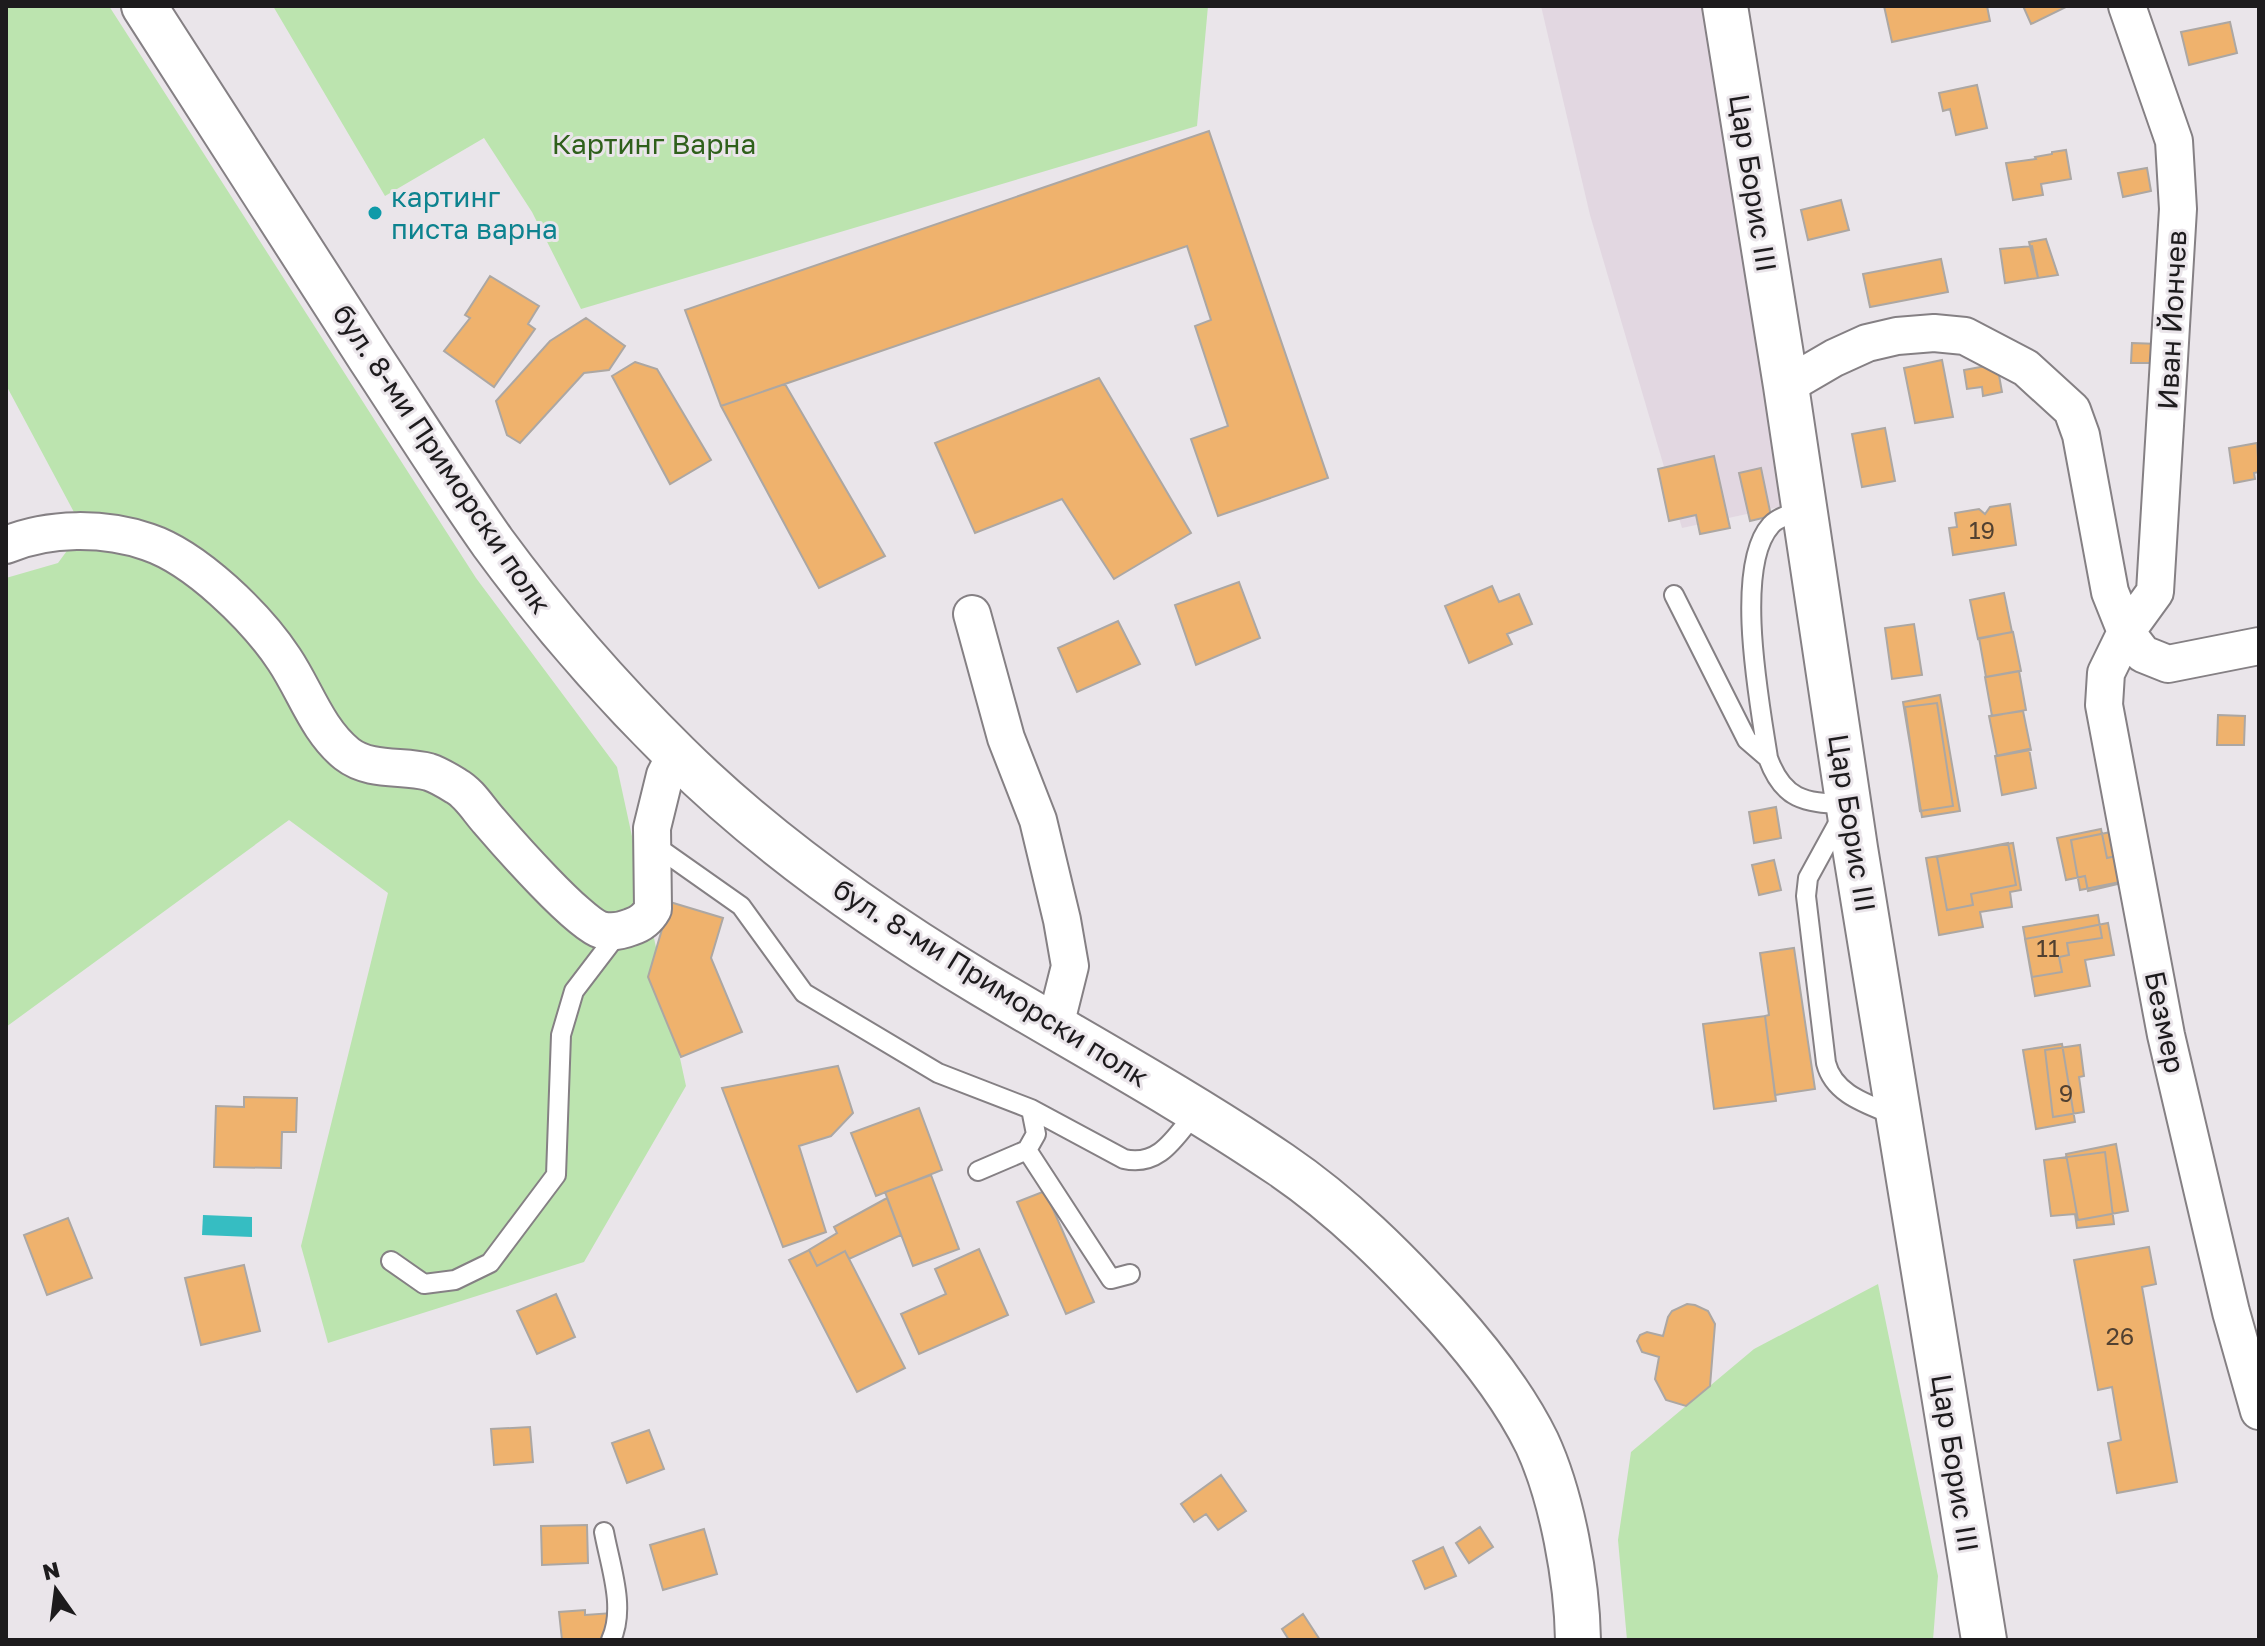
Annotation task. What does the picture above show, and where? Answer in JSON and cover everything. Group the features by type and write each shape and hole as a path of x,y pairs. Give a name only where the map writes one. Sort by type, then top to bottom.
{"street":[{"name":"бул. 8-ми Приморски полк","path":"144,6 492,541 558,627 676,754 763,831 866,909 1283,1166 1370,1236 1434,1302 1493,1371 1537,1444 1559,1510 1571,1568 1578,1640"},
{"name":"Цар Борис III","path":"1725,6 1786,386 1848,805 1984,1640"},
{"name":"Иван Йончев","path":"2126,632 2155,592 2178,209 2174,141 2127,6"},
{"path":"1786,386 1867,343 1897,336 1934,333 1965,336 2026,368 2072,410 2081,435 2110,592 2126,632 2143,654 2168,664 2259,646"},
{"path":"6,545 17,540 83,529 149,542 195,567 250,616 284,658 329,737 350,757 384,767 430,772 460,788 510,846 582,918 599,930 619,932 638,925 653,909 652,828 660,792 676,754"},
{"path":"972,614 1006,738 1038,820 1062,920 1070,966 1055,1026"},
{"name":"Безмер","path":"2126,632 2106,673 2104,705 2166,1035 2231,1312 2259,1411"}],"lane":[{"path":"1804,510 1772,522 1763,537 1753,572 1751,610 1768,758 1775,778 1791,795 1813,803 1848,805 1808,878 1806,896 1826,1063 1829,1077 1839,1089 1899,1118"},
{"path":"1674,595 1747,740 1768,758"},
{"path":"653,844 741,906 804,993 938,1073 1031,1109 1124,1159 1134,1161 1145,1161 1164,1151 1196,1112"},
{"path":"391,1261 424,1284 455,1280 490,1263 556,1175 561,1035 574,991 619,932"},
{"path":"978,1171 1027,1150 1036,1134 1031,1109"},
{"path":"1027,1150 1111,1279 1130,1274"},
{"path":"604,1532 618,1608 617,1625 611,1640"}],"shaded area":[{"path":"1541,6 1706,6 1784,506 1682,528 1590,215"}],"green space":[{"path":"6,6 109,6 476,578 617,767 686,1086 584,1262 328,1343 301,1246 388,893 289,820 6,1027 6,578 58,563 83,529 6,385"},
{"name":"Картинг Варна","path":"273,6 1208,6 1197,126 581,309 532,212 484,138 385,196"},
{"path":"1878,1284 1938,1576 1933,1640 1627,1640 1618,1540 1631,1452 1754,1349"}],"water":[{"path":"203,1215 252,1217 252,1237 202,1235"}],"building":[{"path":"1884,6 1987,6 1990,21 1892,42"},
{"path":"2023,6 2065,6 2066,7 2031,24"},
{"path":"2230,22 2237,53 2189,65 2181,32"},
{"path":"1977,85 1987,128 1956,135 1950,109 1943,111 1939,93"},
{"path":"1209,131 1328,478 1218,516 1191,439 1228,426 1195,326 1211,320 1187,246 721,406 685,310"},
{"path":"2066,150 2071,179 2041,184 2043,195 2013,200 2006,163 2036,159"},
{"path":"2147,168 2151,191 2123,197 2118,173"},
{"path":"1841,200 1849,230 1808,240 1801,210"},
{"path":"2046,239 2058,275 2038,278 2029,242"},
{"path":"2032,246 2038,278 2005,283 2000,249"},
{"path":"1941,259 1948,292 1870,307 1863,274"},
{"path":"490,276 539,306 528,324 535,329 494,387 444,351 470,318 465,315"},
{"path":"586,318 625,346 609,370 584,373 520,443 507,435 496,401 550,341"},
{"path":"2132,343 2159,344 2159,363 2131,363"},
{"path":"1942,360 1953,417 1915,423 1904,368"},
{"path":"635,362 657,369 711,460 670,484 612,376"},
{"path":"1997,364 2002,392 1983,396 1982,387 1967,389 1964,370"},
{"path":"1099,378 1191,533 1114,579 1062,499 975,533 935,443"},
{"path":"785,384 885,556 819,588 721,406"},
{"path":"1885,428 1895,481 1862,487 1852,434"},
{"path":"2257,443 2259,472 2254,473 2255,479 2234,483 2229,448"},
{"path":"1714,456 1730,528 1700,534 1696,515 1669,521 1658,469"},
{"path":"1761,468 1771,516 1750,521 1739,473"},
{"path":"2010,504 2016,545 1953,555 1949,528 1957,527 1955,513 1979,509 1985,514 1990,507"},
{"path":"1239,582 1260,638 1196,665 1175,605"},
{"path":"1492,586 1499,602 1519,594 1532,624 1507,634 1512,644 1469,663 1445,606"},
{"path":"2004,593 2012,632 1978,639 1970,600"},
{"path":"1118,621 1140,664 1077,692 1058,648"},
{"path":"1914,624 1922,675 1892,679 1885,628"},
{"path":"2013,632 2021,671 1986,677 1979,638"},
{"path":"2019,671 2026,710 1992,716 1985,677"},
{"path":"1940,695 1960,811 1922,817 1903,702"},
{"path":"1937,703 1953,806 1920,811 1905,707"},
{"path":"2023,711 2031,750 1997,756 1989,716"},
{"path":"2218,715 2245,716 2244,745 2217,745"},
{"path":"2029,749 2036,788 2002,795 1995,756"},
{"path":"1776,807 1781,838 1754,843 1749,812"},
{"path":"2101,829 2107,858 2116,856 2122,883 2088,891 2085,876 2066,880 2057,838"},
{"path":"2111,832 2130,880 2080,890 2071,840"},
{"path":"2008,843 2016,885 1971,894 1973,905 1947,910 1937,857"},
{"path":"2013,843 2021,890 2010,892 2012,907 1980,912 1983,927 1939,935 1926,858"},
{"path":"1774,860 1781,890 1759,895 1752,865"},
{"path":"670,902 723,918 711,958 742,1032 681,1057 648,977"},
{"path":"2098,915 2102,938 2067,943 2069,955 2059,957 2062,972 2032,977 2023,927"},
{"path":"2108,923 2114,955 2085,960 2090,986 2035,996 2025,939"},
{"path":"1794,948 1815,1089 1775,1095 1765,1016 1769,1015 1760,953"},
{"path":"1765,1016 1776,1101 1714,1109 1703,1024"},
{"path":"2062,1044 2075,1122 2036,1129 2023,1050"},
{"path":"2080,1045 2084,1076 2079,1077 2084,1112 2053,1117 2045,1050"},
{"path":"838,1066 853,1113 831,1136 799,1146 826,1232 783,1247 722,1088"},
{"path":"244,1097 297,1098 296,1132 282,1132 281,1168 214,1167 216,1106 244,1107"},
{"path":"919,1108 942,1170 876,1196 851,1133"},
{"path":"2116,1144 2128,1211 2078,1220 2066,1154"},
{"path":"2105,1152 2114,1224 2077,1228 2075,1214 2051,1216 2044,1160"},
{"path":"931,1175 959,1249 913,1266 885,1192"},
{"path":"1045,1191 1094,1302 1066,1314 1017,1202"},
{"path":"887,1198 901,1235 849,1259 845,1251 817,1266 809,1250 837,1233 834,1227"},
{"path":"68,1218 92,1278 47,1295 24,1235"},
{"path":"2149,1247 2156,1284 2142,1287 2177,1482 2117,1493 2108,1443 2121,1440 2112,1387 2098,1390 2074,1260"},
{"path":"979,1249 1008,1315 919,1354 901,1314 946,1294 935,1269"},
{"path":"809,1250 817,1266 845,1251 905,1368 857,1392 789,1260"},
{"path":"244,1265 260,1331 201,1345 185,1278"},
{"path":"556,1294 575,1337 537,1354 517,1311"},
{"path":"1687,1304 1708,1311 1715,1324 1710,1386 1686,1406 1666,1400 1655,1379 1659,1357 1642,1352 1637,1341 1640,1335 1647,1332 1663,1336 1672,1311"},
{"path":"530,1427 533,1462 494,1465 491,1429"},
{"path":"649,1430 664,1469 627,1483 612,1443"},
{"path":"1221,1475 1246,1511 1218,1530 1206,1514 1194,1522 1181,1504"},
{"path":"587,1525 588,1563 542,1565 541,1526"},
{"path":"1480,1527 1493,1547 1469,1563 1456,1543"},
{"path":"704,1529 717,1574 663,1590 650,1545"},
{"path":"1443,1547 1456,1576 1425,1589 1413,1561"},
{"path":"585,1610 585,1615 612,1613 603,1640 562,1640 559,1612"},
{"path":"1303,1614 1320,1640 1289,1640 1282,1629"}],"place":[{"name":"картинг писта варна","path":"375,213"}]}
